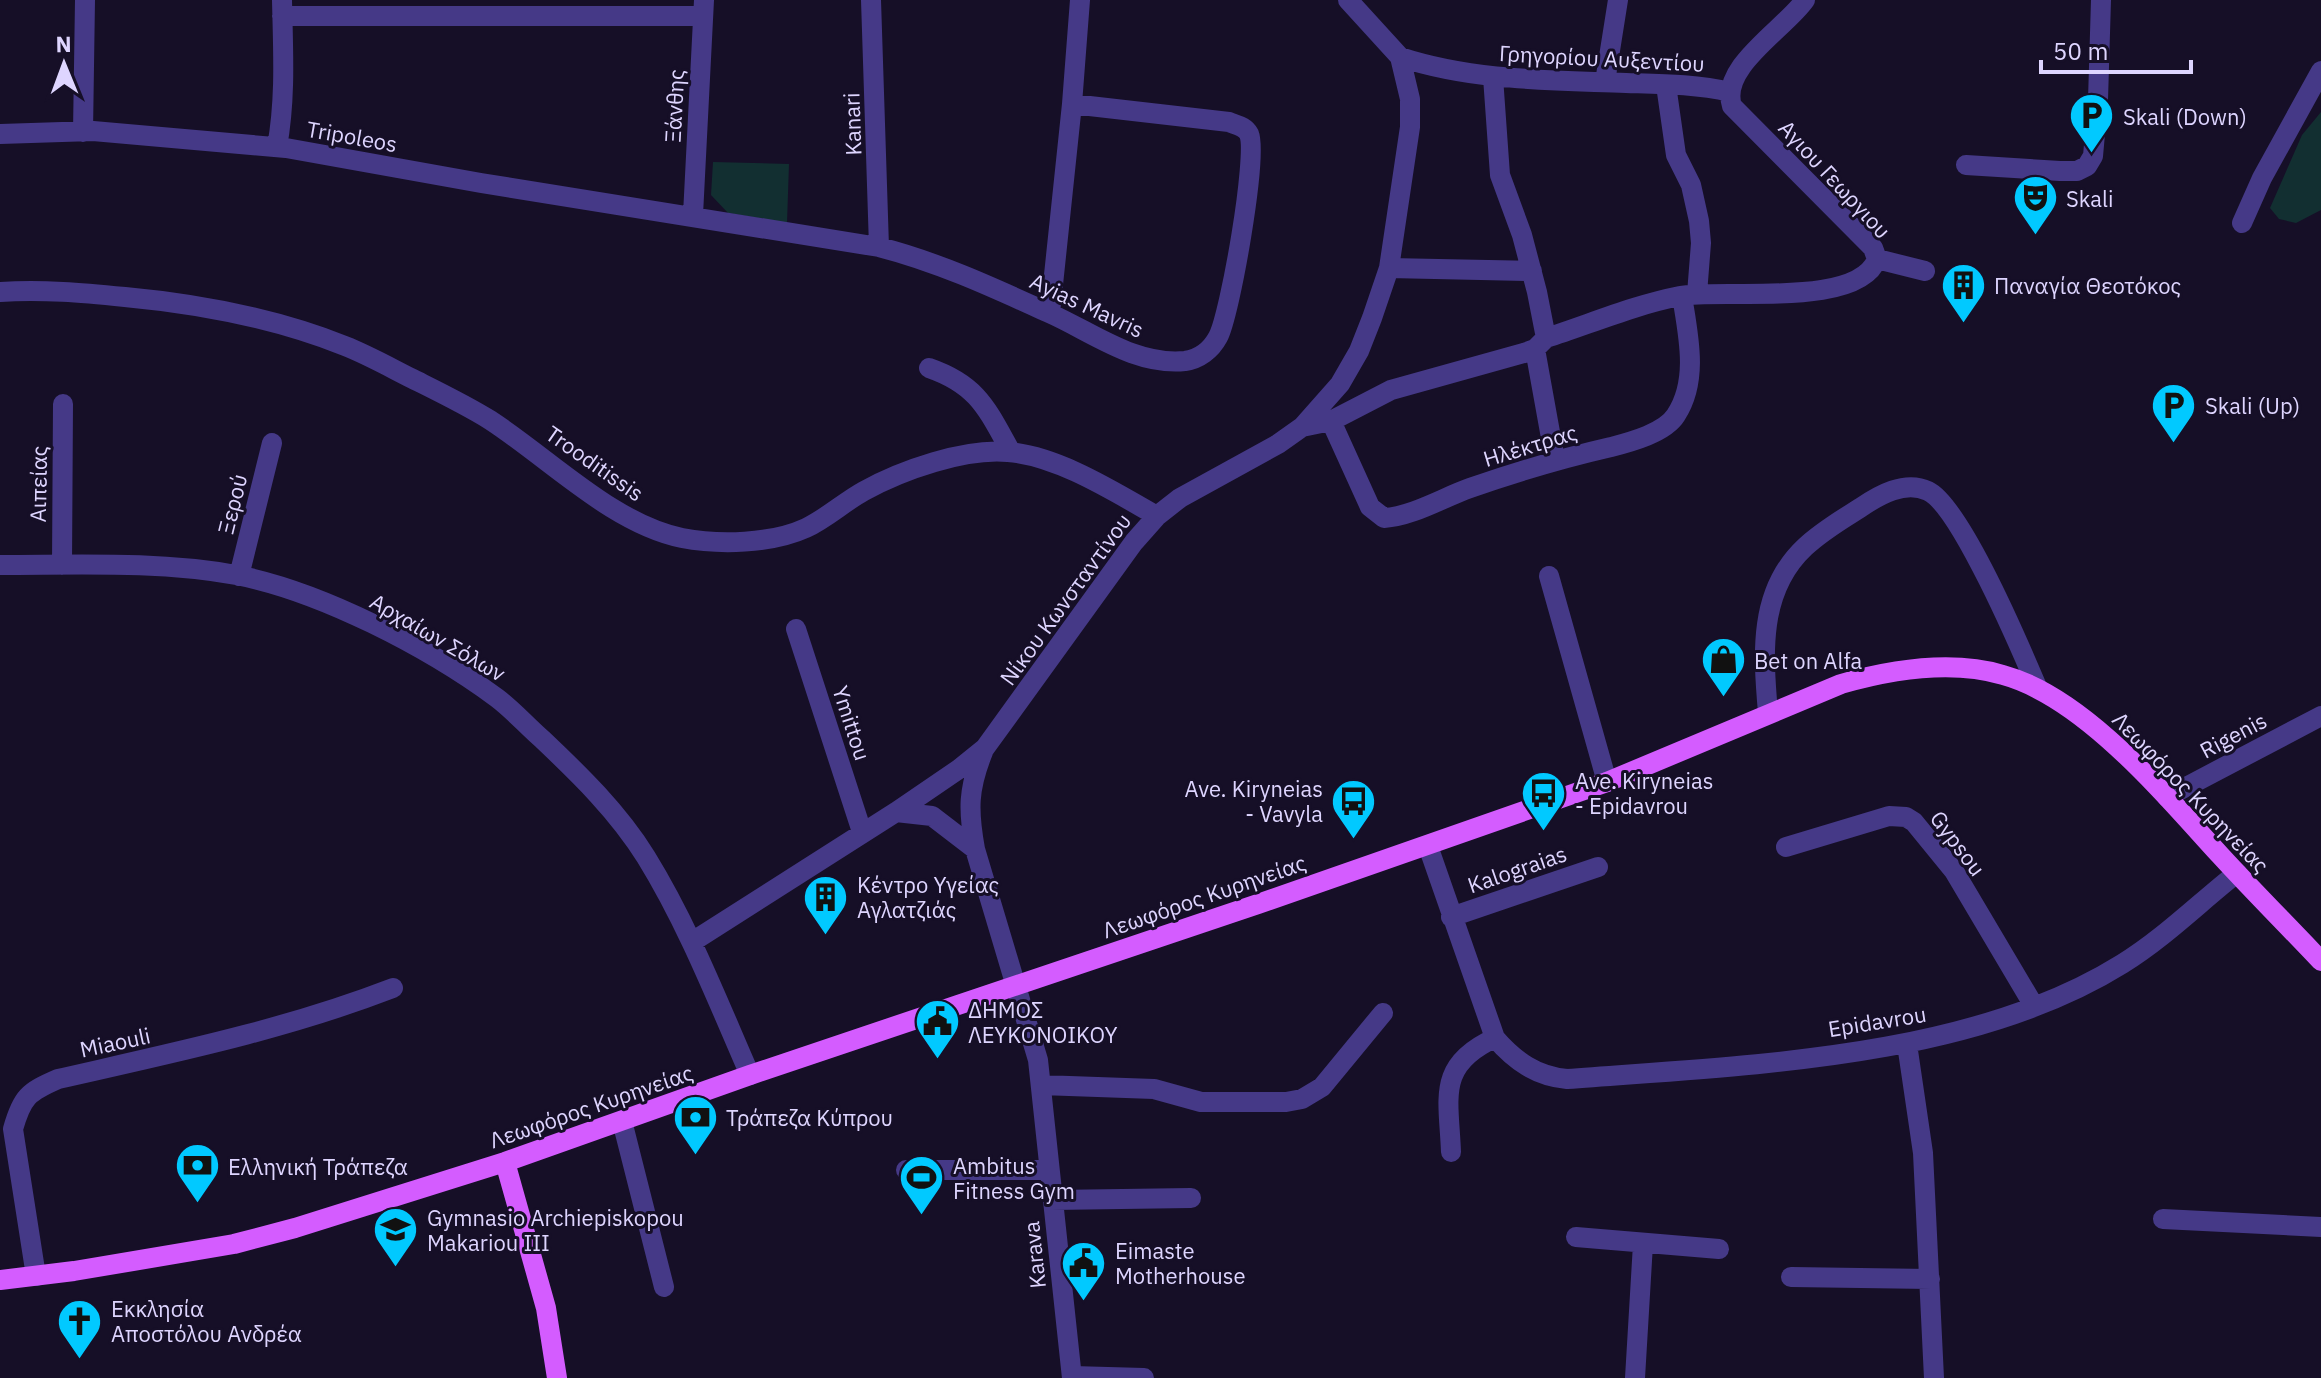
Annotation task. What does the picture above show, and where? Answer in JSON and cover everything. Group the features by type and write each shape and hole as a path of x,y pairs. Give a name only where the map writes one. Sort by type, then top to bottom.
{"main road":[{"name":"Λεωφόρος Κυρηνείας","path":"0,1280 234,1244 319,1221 505,1162 750,1075 1428,846 1607,782 1768,713 1878,673 1921,668 2001,674 2037,687 2089,723 2167,797 2321,961"},
{"path":"505,1162 546,1308 557,1378"}],"street":[{"path":"83,132 85,0"},
{"name":"Kanari","path":"871,0 879,247"},
{"path":"1050,313 1080,0"},
{"path":"1302,427 1340,384 1359,351 1389,268 1410,127 1408,81 1400,57 1348,0"},
{"path":"1605,82 1618,0"},
{"name":"Γρηγορίου Αυξεντίου","path":"1400,57 1493,77 1666,85 1730,92 1739,69 1796,13 1805,0"},
{"path":"1966,165 2060,171 2077,171 2087,166 2093,156 2098,100 2101,0"},
{"path":"277,147 284,79 282,8 704,8"},
{"name":"Ξάνθης","path":"693,215 704,8"},
{"path":"2242,223 2262,178 2321,71"},
{"path":"1493,77 1500,175 1532,271 1555,460"},
{"name":"Ηλέκτρας","path":"1331,421 1370,507 1384,518 1402,515 1468,488 1555,460 1619,445 1660,428 1676,416 1691,365 1690,295 1701,243 1691,185 1676,155 1666,85"},
{"name":"Αγιου Γεωργιου","path":"1730,92 1732,106 1873,248 1877,259 1925,271"},
{"name":"Ayias Mavris","path":"693,215 879,247 919,257 1050,313 1132,354 1151,360 1189,361 1206,352 1217,340 1224,324 1245,213 1251,151 1249,135 1242,126 1182,115 1072,104"},
{"name":"Tripoleos","path":"0,134 83,132 277,147 481,183 693,215"},
{"name":"Νίκου Κωνσταντίνου","path":"692,942 896,812 985,748 1134,542 1157,516 1180,498 1278,444 1302,427 1331,421 1391,390 1540,343 1613,314 1690,295 1813,292 1832,288 1866,273 1877,259"},
{"path":"1389,268 1532,271"},
{"name":"Trooditissis","path":"0,292 64,291 170,301 234,312 347,346 488,419 632,520 682,538 711,541 775,537 804,529 836,512 863,491 963,453 1011,452 1045,461 1096,481 1157,516"},
{"path":"929,368 952,376 972,390 991,415 1011,452"},
{"name":"Αιπείας","path":"62,565 63,404"},
{"name":"Ξερού","path":"239,576 272,443"},
{"path":"1768,713 1763,653 1765,635 1775,588 1786,568 1820,534 1875,498 1903,488 1928,490 1943,501 1957,521 2037,687"},
{"name":"Αρχαίων Σόλων","path":"0,565 173,568 239,576 293,591 368,622 462,674 500,700 566,762 624,826 646,858 692,942 750,1075"},
{"path":"1549,576 1607,782"},
{"name":"Ymittou","path":"796,629 862,832"},
{"name":"Rigenis","path":"2167,797 2321,716"},
{"name":"Karava","path":"985,748 970,792 969,819 975,849 1036,1050 1072,1377"},
{"path":"896,812 932,816 975,849"},
{"name":"Gypsou","path":"1786,847 1889,816 1906,817 1914,822 1954,871 2034,1006"},
{"path":"1428,846 1495,1038 1462,1058 1451,1074 1451,1152"},
{"name":"Kalograias","path":"1451,917 1598,867"},
{"name":"Epidavrou","path":"1495,1038 1512,1058 1525,1066 1550,1078 1567,1079 1769,1061 1907,1044 1969,1028 2034,1006 2120,965 2152,944 2237,873"},
{"name":"Miaouli","path":"36,1276 13,1129 19,1108 30,1091 58,1079 273,1029 393,988"},
{"path":"1041,1085 1154,1089 1201,1102 1286,1102 1302,1099 1322,1087 1383,1013"},
{"path":"1907,1044 1923,1153 1934,1378"},
{"path":"622,1121 664,1287"},
{"path":"906,1170 1049,1170"},
{"path":"1053,1200 1191,1198"},
{"path":"2163,1219 2321,1227"},
{"path":"1576,1237 1719,1249"},
{"path":"1635,1378 1643,1244"},
{"path":"1791,1277 1930,1279"},
{"path":"1072,1377 1144,1378"}],"green space":[{"path":"2321,112 2321,210 2296,223 2279,219 2270,208 2302,135"},
{"path":"713,162 789,164 787,223 728,213 711,195"}],"place":[{"name":"Skali (Down)","path":"2092,155"},
{"name":"Skali","path":"2035,237"},
{"name":"Παναγία Θεοτόκος","path":"1963,324"},
{"name":"Skali (Up)","path":"2174,444"},
{"name":"Bet on Alfa","path":"1723,699"},
{"name":"Ave. Kiryneias - Epidavrou","path":"1544,832"},
{"name":"Ave. Kiryneias - Vavyla","path":"1354,840"},
{"name":"Κέντρο Υγείας Αγλατζιάς","path":"826,936"},
{"name":"ΔΗΜΟΣ ΛΕΥΚΟΝΟΙΚΟΥ","path":"937,1061"},
{"name":"Τράπεζα Κύπρου","path":"695,1156"},
{"name":"Ελληνική Τράπεζα","path":"197,1205"},
{"name":"Ambitus Fitness Gym","path":"922,1217"},
{"name":"Gymnasio Archiepiskopou Makariou III","path":"396,1269"},
{"name":"Eimaste Motherhouse","path":"1084,1302"},
{"name":"Εκκλησία Αποστόλου Ανδρέα","path":"80,1360"}]}
